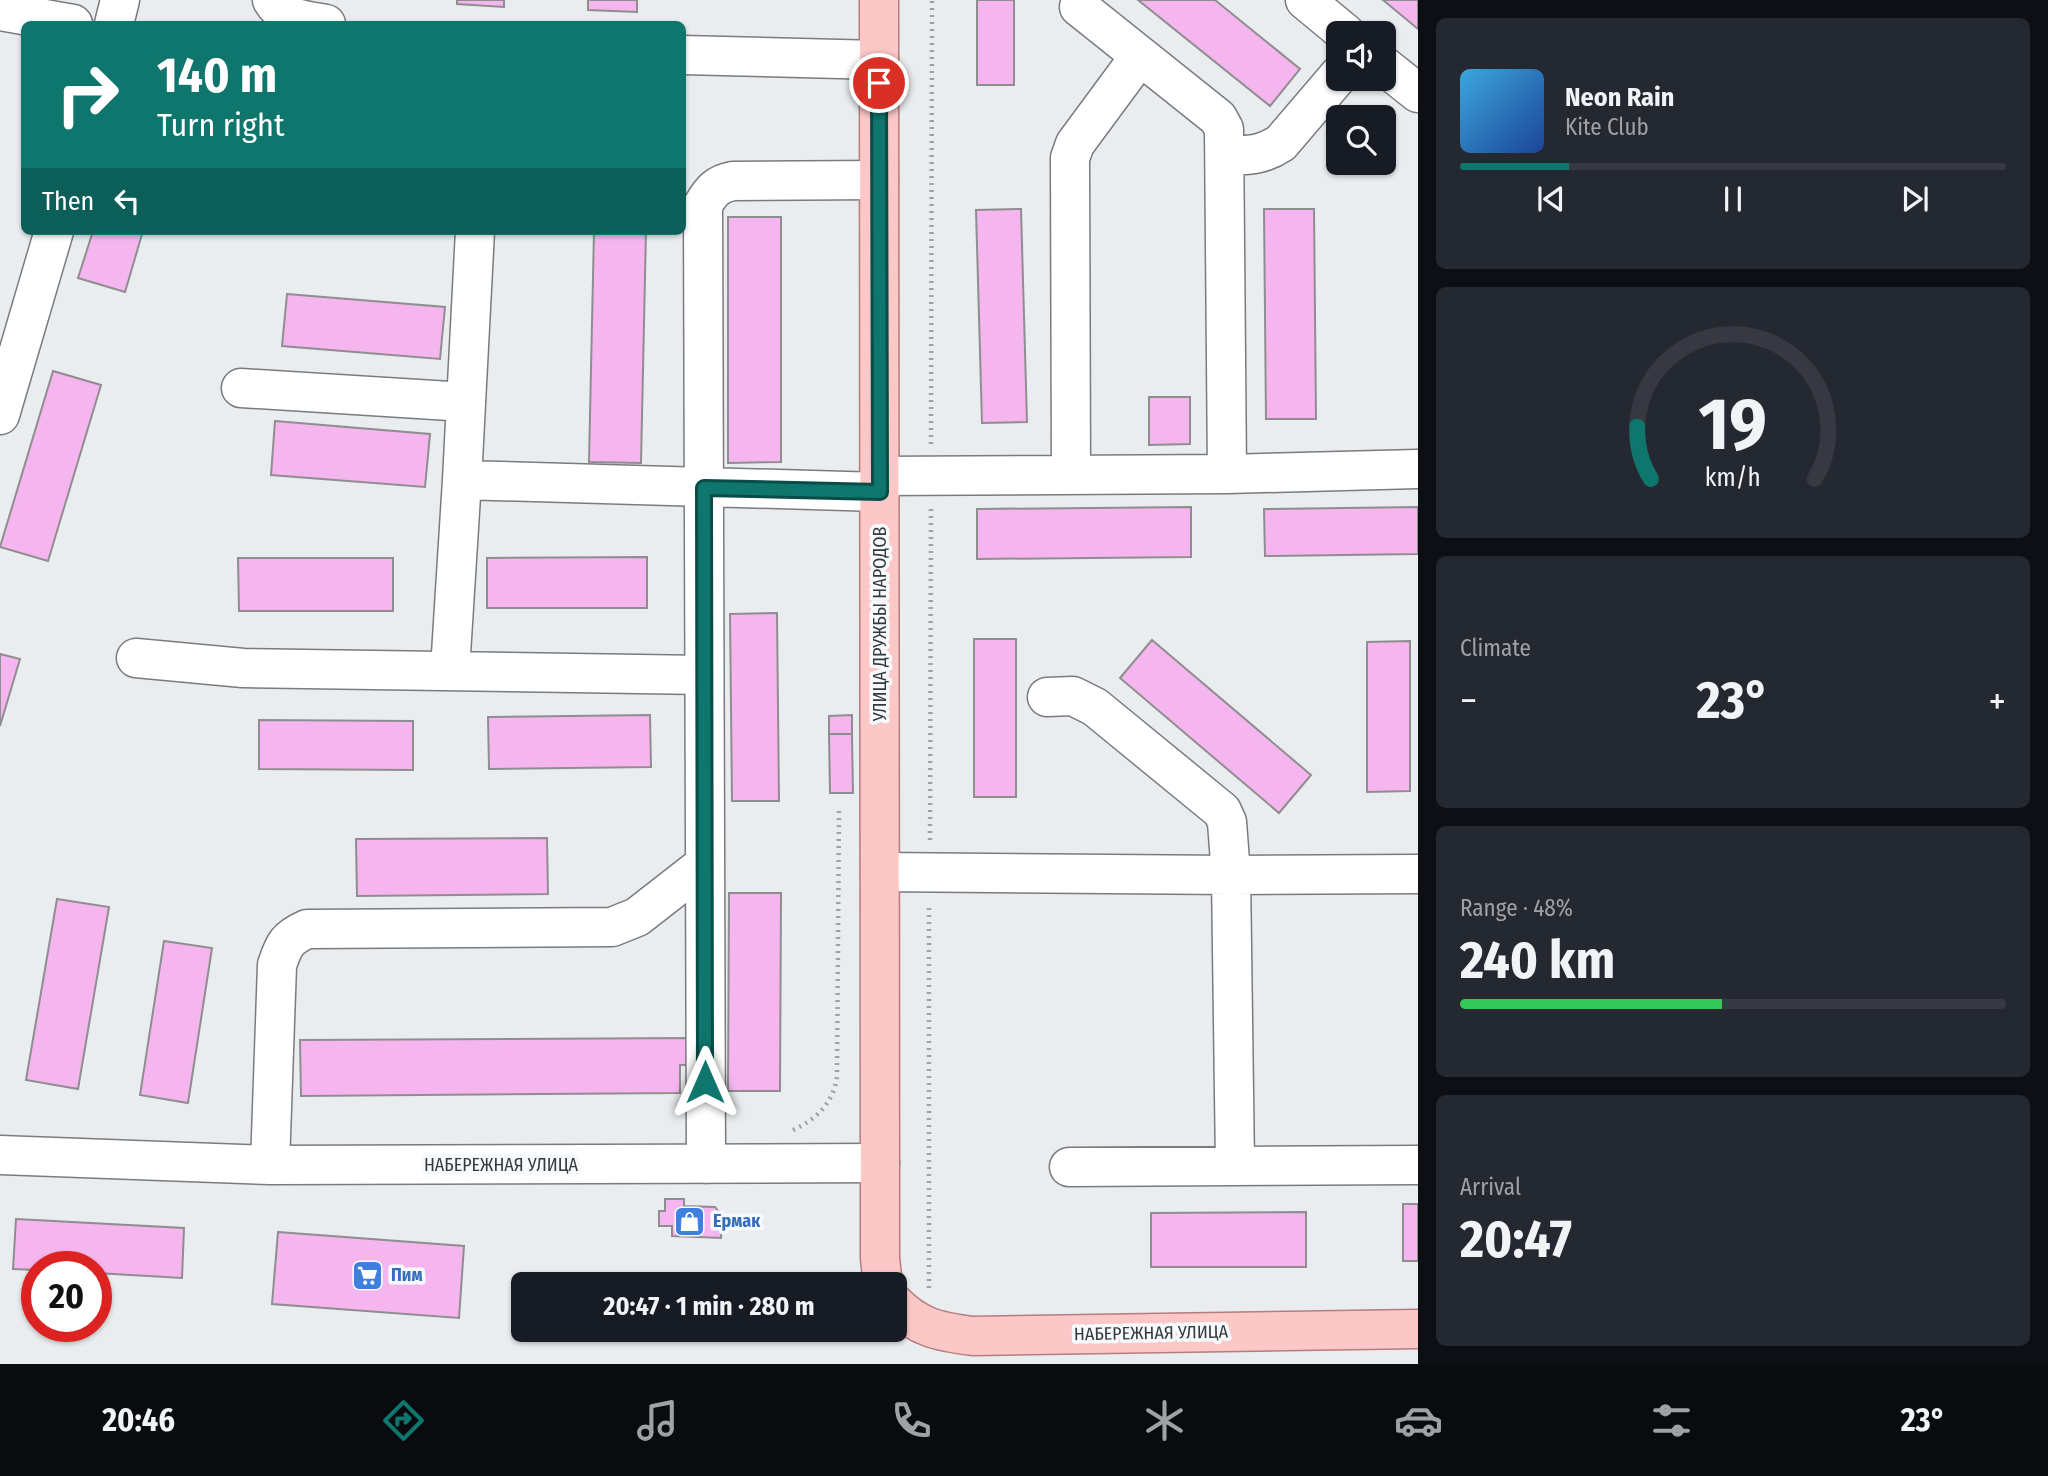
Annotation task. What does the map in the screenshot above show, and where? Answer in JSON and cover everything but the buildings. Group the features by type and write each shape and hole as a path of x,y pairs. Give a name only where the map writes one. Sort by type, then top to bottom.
{"main road":[{"name":"УЛИЦА ДРУЖБЫ НАРОДОВ","path":"879,0 880,1163"},
{"path":"880,1163 881,1272"},
{"name":"НАБЕРЕЖНАЯ УЛИЦА","path":"907,1315 923,1325 943,1332 973,1336 1418,1329"}],"street":[{"path":"115,21 120,0"},
{"path":"272,0 277,10 289,16 312,21"},
{"path":"1305,0 1330,21"},
{"path":"1079,7 1218,118 1224,129 1227,474"},
{"path":"0,11 56,21"},
{"path":"686,55 879,60"},
{"path":"1071,475 1070,158 1075,144 1140,56"},
{"path":"1396,75 1418,93"},
{"path":"1225,156 1258,155 1269,151 1281,143 1326,90"},
{"path":"705,1164 703,205 710,193 720,184 733,181 879,180"},
{"path":"0,412 53,235"},
{"path":"450,670 475,235"},
{"path":"242,388 466,402"},
{"path":"462,480 704,488 880,484 931,476 1227,474 1418,469"},
{"path":"136,658 243,668 704,675"},
{"path":"1047,697 1073,696 1089,704 1222,811 1227,822 1231,875 1235,1166"},
{"path":"270,1165 277,965 283,946 293,935 307,929 612,927 637,917 705,864"},
{"path":"880,872 1418,874"},
{"name":"НАБЕРЕЖНАЯ УЛИЦА","path":"0,1155 270,1165 880,1163"},
{"path":"1069,1167 1418,1165"}],"path":[{"path":"929,1288 932,0"},
{"path":"783,1132 795,1129 818,1114 832,1096 835,1087 838,811"}],"place":[{"name":"Ермак","path":"690,1221"},
{"name":"Пим","path":"368,1275"}],"route":[{"path":"705,1082 704,488 880,492 879,83"}]}
